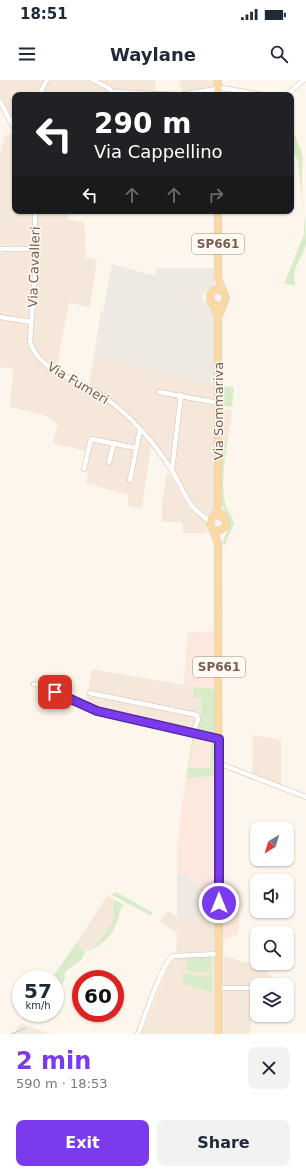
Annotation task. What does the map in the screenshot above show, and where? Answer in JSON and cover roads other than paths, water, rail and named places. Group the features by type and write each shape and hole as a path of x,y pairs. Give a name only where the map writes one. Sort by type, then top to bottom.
{"main road":[{"path":"218,80 218,92"},
{"name":"SP661","path":"218,214 218,278 223,291"},
{"name":"SP661","path":"213,290 218,278"},
{"path":"218,289 223,291 226,298 223,303 219,305 213,304 210,297 213,290 218,289"},
{"name":"Via Sommariva","path":"223,303 218,318 218,505 224,518"},
{"name":"Via Sommariva","path":"213,304 218,318"},
{"name":"Via Sommariva","path":"211,519 218,505"},
{"path":"219,515 224,518 226,525 222,530 214,530 211,519 219,515"},
{"name":"SP661","path":"214,530 218,543 220,1034"},
{"name":"SP661","path":"218,543 222,530"}],"street":[{"path":"41,92 47,80"},
{"path":"93,80 107,87 113,92"},
{"path":"290,92 304,80"},
{"path":"218,92 223,88 246,92"},
{"path":"0,101 12,124"},
{"name":"Via Cavalleri","path":"31,322 35,249 35,214"},
{"path":"0,249 35,249"},
{"path":"0,317 31,322"},
{"name":"Via Fumeri","path":"31,322 30,340 38,357 58,372 104,396 158,449 172,470 192,506 211,519"},
{"path":"159,392 218,403"},
{"path":"172,470 181,395"},
{"path":"130,480 140,430"},
{"path":"84,469 91,439 136,448"},
{"path":"109,462 114,443"},
{"path":"34,684 44,686 97,711 219,739"},
{"path":"90,693 198,715 198,720 193,733"},
{"path":"218,762 306,797"},
{"path":"138,1034 164,968 170,958 173,956 219,954"},
{"path":"219,988 250,988"}],"waterway":[{"path":"11,1034 26,1028"}]}
